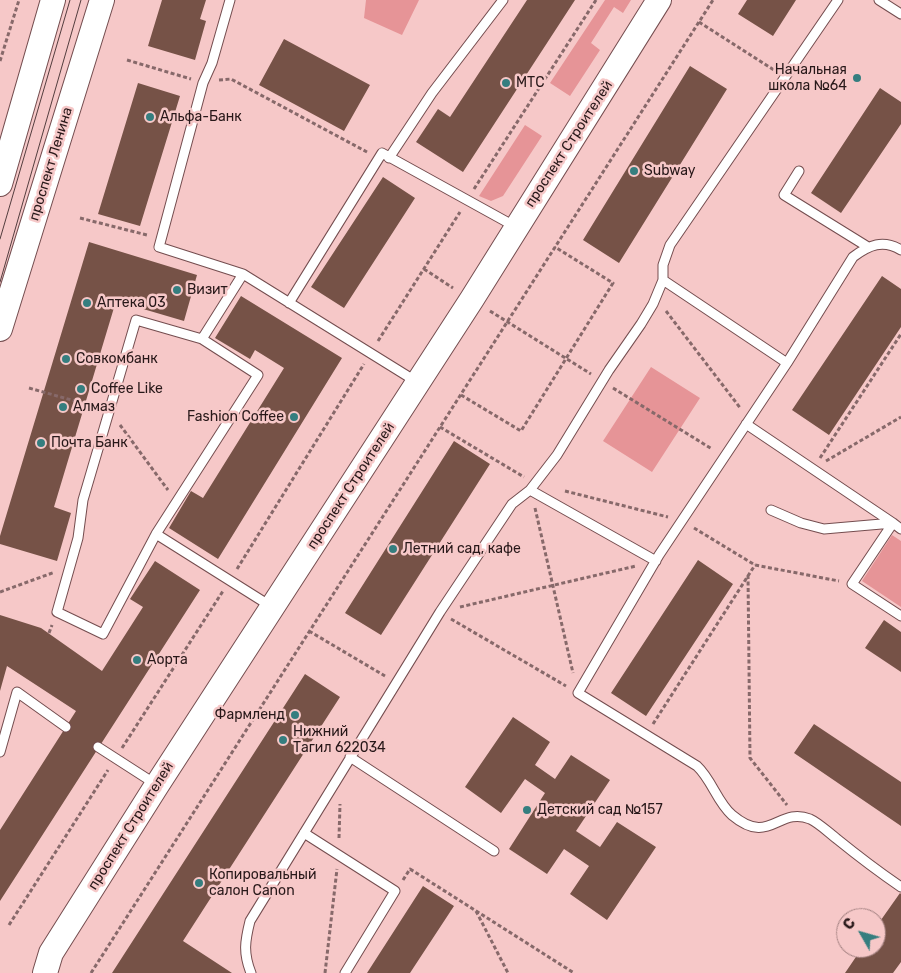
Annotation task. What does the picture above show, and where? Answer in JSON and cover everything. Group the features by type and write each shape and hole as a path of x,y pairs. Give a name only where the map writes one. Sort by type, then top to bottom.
{"street":[{"path":"0,184 53,0"},
{"name":"проспект Ленина","path":"0,329 102,0"},
{"name":"проспект Строителей","path":"46,973 51,953 589,114 656,1"}],"lane":[{"path":"230,0 212,63 203,83 159,247 243,274 418,382"},
{"path":"389,158 432,93 503,0"},
{"path":"251,973 245,958 245,939 250,920 440,612 512,504 533,487 556,455 602,381 641,324 664,280 663,265 670,245 838,0"},
{"path":"879,0 901,14"},
{"path":"289,303 382,153 516,227"},
{"path":"799,171 784,195 868,247"},
{"path":"900,247 880,243 868,247 854,256 787,363 656,561 578,693 697,766 705,774 723,807 745,824 761,829 795,815 811,819 901,887"},
{"path":"202,339 243,274"},
{"path":"664,280 787,363"},
{"path":"136,320 202,339 258,375 156,534 103,634 57,612 78,538 83,500 136,320"},
{"path":"748,422 812,469 901,529"},
{"path":"533,487 656,561"},
{"path":"771,510 801,523 824,530 893,523"},
{"path":"893,523 852,584 901,616"},
{"path":"156,534 272,607"},
{"path":"0,752 18,692 66,727"},
{"path":"98,747 157,785"},
{"path":"350,757 494,851"},
{"path":"304,833 396,891 345,973"}],"path":[{"path":"0,61 18,0"},
{"path":"9,925 230,580 371,352 596,0"},
{"path":"91,973 713,0"},
{"path":"699,22 785,78"},
{"path":"128,60 203,83 231,78 378,159"},
{"path":"80,218 162,239"},
{"path":"461,395 521,431 613,284 555,247"},
{"path":"656,298 748,422"},
{"path":"508,321 725,457"},
{"path":"812,469 901,334"},
{"path":"29,388 110,411 177,502"},
{"path":"812,469 901,417"},
{"path":"440,427 522,475"},
{"path":"578,693 533,487 682,521 755,564 852,584"},
{"path":"440,612 656,561"},
{"path":"646,734 755,564"},
{"path":"0,592 70,566"},
{"path":"748,576 750,758 795,815"},
{"path":"440,612 578,693"},
{"path":"310,631 396,682"},
{"path":"325,973 339,855 340,773"},
{"path":"396,891 410,869 574,973"},
{"path":"475,910 508,973"}],"shaded area":[{"path":"366,0 419,0 402,35 364,18"},
{"path":"605,0 631,0 623,13 614,7 591,43 600,50 570,96 550,83"},
{"path":"525,125 542,136 503,196 491,201 479,196"},
{"path":"651,367 700,398 652,472 603,441"},
{"path":"892,535 901,541 901,607 862,581"}],"building":[{"path":"162,0 206,0 200,19 206,21 195,60 148,46"},
{"path":"527,0 575,0 463,172 416,142 438,109 450,117"},
{"path":"747,0 796,0 773,36 738,14"},
{"path":"284,39 370,85 344,131 259,85"},
{"path":"690,66 727,89 619,263 583,240"},
{"path":"138,83 180,96 140,226 98,214"},
{"path":"880,88 901,102 901,124 841,213 811,193"},
{"path":"383,177 415,198 344,308 311,287"},
{"path":"89,242 197,275 184,321 116,301 54,507 71,513 57,561 0,544 0,536"},
{"path":"882,276 901,289 901,327 829,435 792,410"},
{"path":"241,296 342,358 218,559 169,528 191,491 203,498 284,368 255,350 250,359 215,338"},
{"path":"454,441 490,464 381,635 345,613"},
{"path":"698,560 733,584 646,716 611,693"},
{"path":"155,561 200,590 0,901 0,830 76,711 7,666 0,691 0,615 41,628 102,671 143,607 130,599"},
{"path":"884,620 901,632 901,672 865,648"},
{"path":"305,674 340,697 183,941 232,973 112,973"},
{"path":"513,717 550,742 535,765 555,779 571,755 610,780 576,831 600,847 617,822 656,847 607,920 570,894 589,866 564,849 547,874 509,849 545,793 525,779 501,813 465,787"},
{"path":"814,724 901,782 901,826 794,753"},
{"path":"423,886 454,906 410,973 367,973"},
{"path":"900,893 901,962 893,973 845,973 855,958 886,958 886,913"}],"tram line":[{"path":"0,239 70,0"},
{"path":"0,282 81,0"}],"place":[{"name":"Начальная школа №64","path":"857,78"},
{"name":"МТС","path":"506,83"},
{"name":"Альфа-Банк","path":"150,117"},
{"name":"Subway","path":"634,171"},
{"name":"Визит","path":"177,290"},
{"name":"Аптека 03","path":"87,303"},
{"name":"Совкомбанк","path":"66,359"},
{"name":"Coffee Like","path":"81,389"},
{"name":"Алмаз","path":"63,407"},
{"name":"Fashion Coffee","path":"294,417"},
{"name":"Почта Банк","path":"41,443"},
{"name":"Летний сад, кафе","path":"393,549"},
{"name":"Аорта","path":"137,660"},
{"name":"Фармленд","path":"295,715"},
{"name":"Нижний Тагил 622034","path":"283,740"},
{"name":"Детский сад №157","path":"527,810"},
{"name":"Копировальный салон Canon","path":"199,883"}]}
